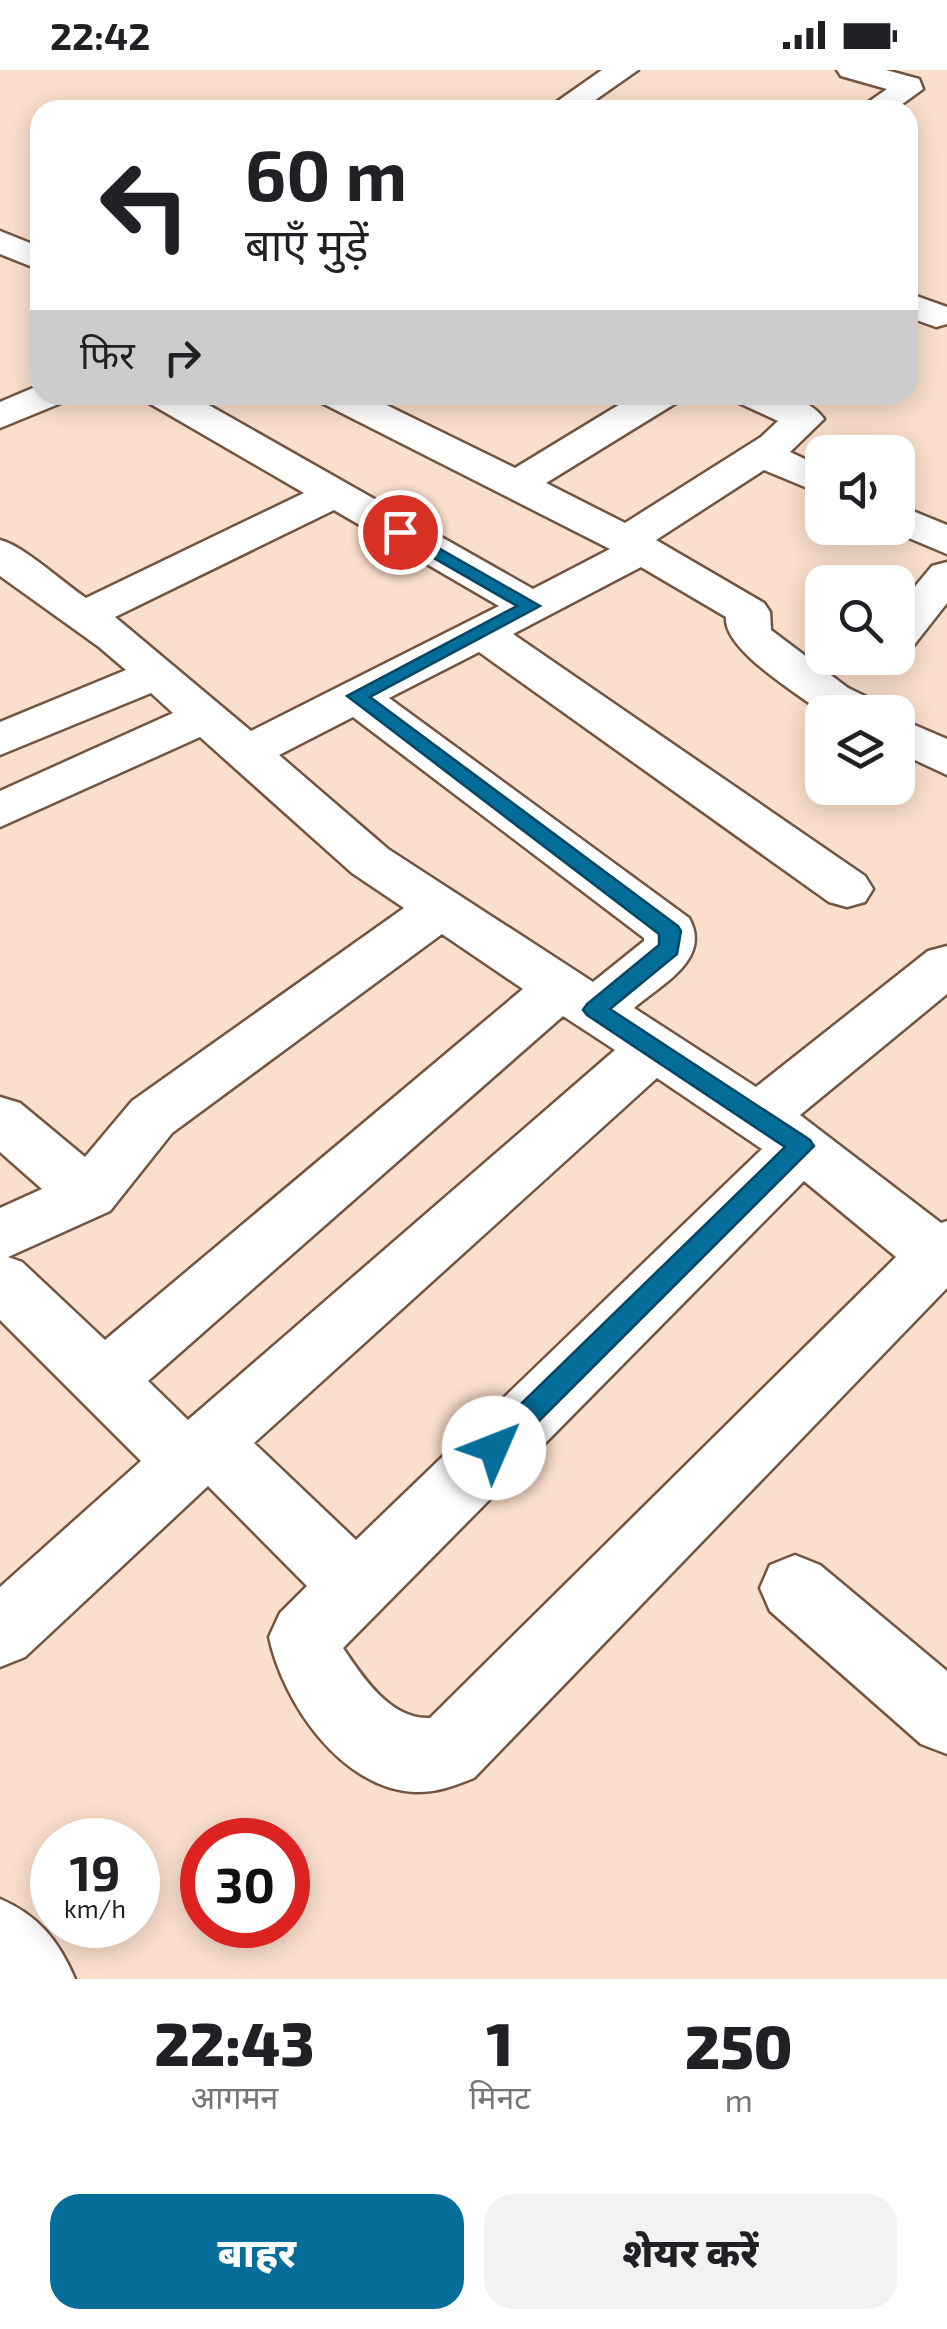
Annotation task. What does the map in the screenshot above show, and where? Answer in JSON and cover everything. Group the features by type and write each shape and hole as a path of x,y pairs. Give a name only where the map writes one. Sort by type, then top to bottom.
{"street":[{"path":"576,100 624,70"},
{"path":"852,70 908,84 908,89 889,100"},
{"path":"0,416 30,403"},
{"path":"179,405 531,606"},
{"path":"356,405 634,546 748,612 748,626 754,638 828,695"},
{"path":"516,484 646,405"},
{"path":"248,752 531,606 634,546 804,420 773,405"},
{"path":"762,454 805,474"},
{"path":"83,616 335,494"},
{"path":"915,526 947,541"},
{"path":"10,575 83,616 157,674 370,861 780,1132 943,1255 448,1752 400,1753 372,1737 334,1696 306,1654 305,1636 780,1132 947,966"},
{"path":"915,614 947,575"},
{"path":"481,632 848,889"},
{"path":"0,740 157,674"},
{"path":"104,1380 578,998 670,948 670,931 356,696"},
{"path":"0,811 208,716"},
{"path":"915,742 947,759"},
{"path":"0,1236 90,1194 152,1117 441,908"},
{"path":"0,1634 198,1452 653,1048"},
{"path":"0,1119 90,1194"},
{"path":"0,1280 104,1380 198,1452 354,1584"},
{"path":"795,1588 947,1718"},
{"path":"0,1939 35,1979"}],"route":[{"path":"400,532 531,606 356,696 670,931 670,948 594,1010 802,1146 494,1448"}]}
